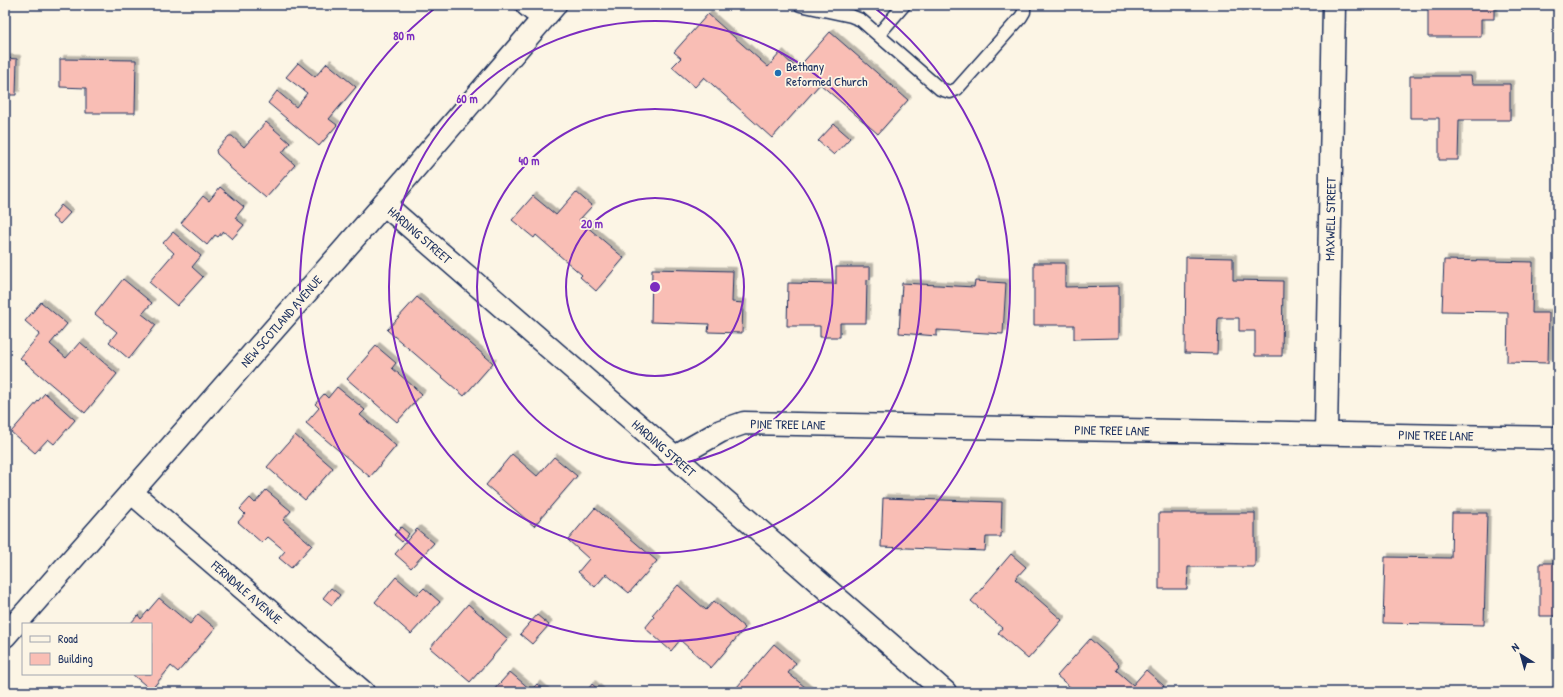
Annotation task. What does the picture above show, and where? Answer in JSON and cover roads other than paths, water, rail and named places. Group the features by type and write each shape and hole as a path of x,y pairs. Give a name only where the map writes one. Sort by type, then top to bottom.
{"street":[{"name":"MAXWELL STREET","path":"1326,433 1334,5"},
{"name":"NEW SCOTLAND AVENUE","path":"5,636 384,204 542,9"},
{"name":"HARDING STREET","path":"384,204 945,692"},
{"name":"PINE TREE LANE","path":"674,457 721,431 744,423 1558,438"},
{"name":"FERNDALE AVENUE","path":"131,492 363,692"}],"lane":[{"path":"800,5 856,18 866,23 940,89 950,92 955,91 959,87 1021,17 1024,12 1024,5"},
{"path":"879,34 904,5"}],"place":[{"name":"Bethany Reformed Church","path":"778,73"}]}
